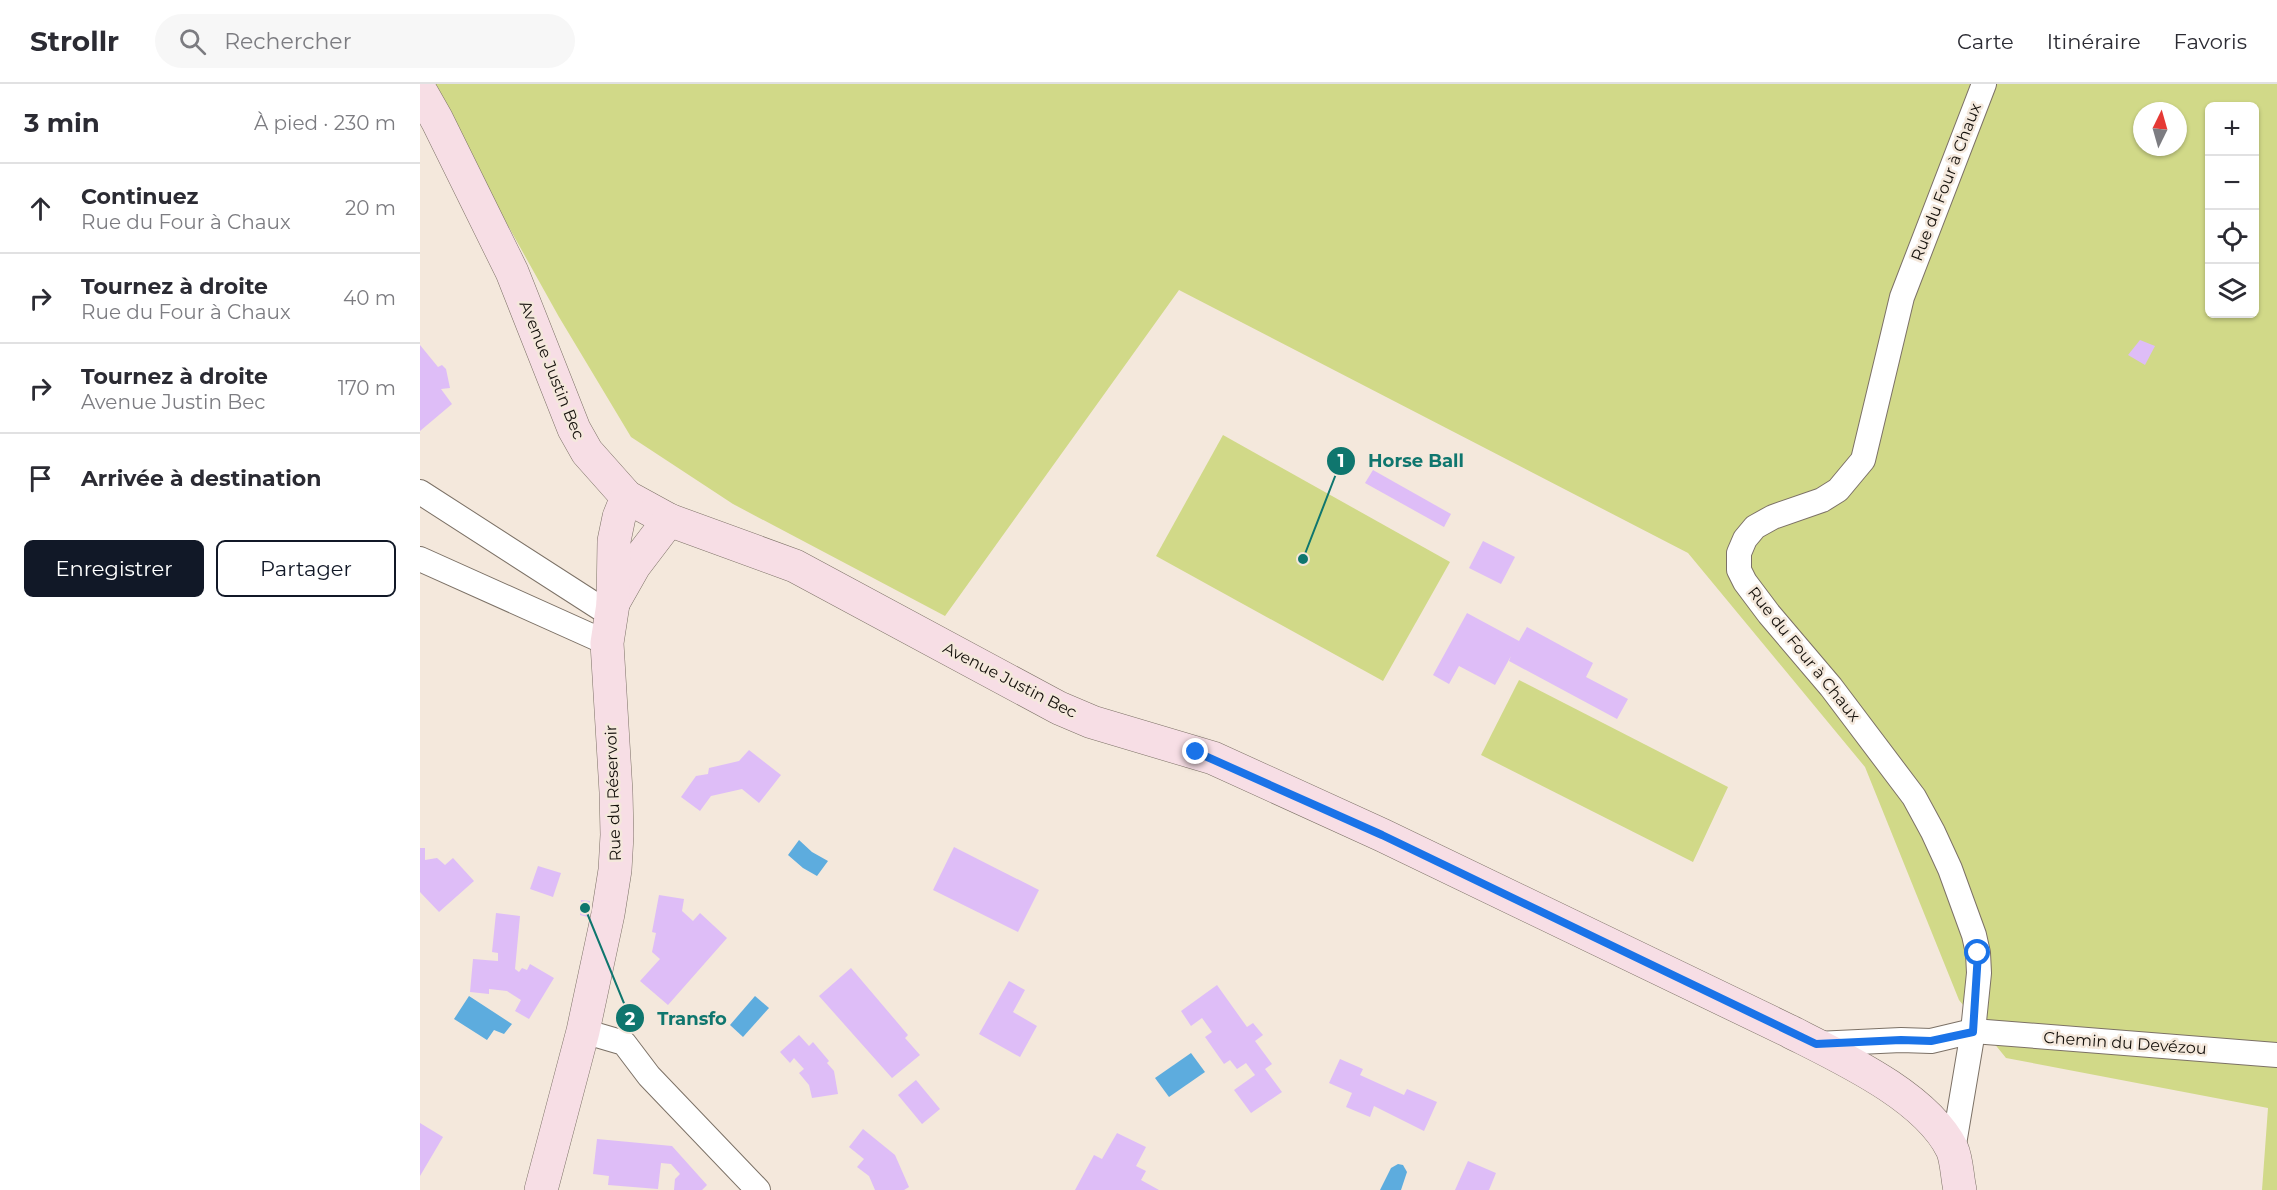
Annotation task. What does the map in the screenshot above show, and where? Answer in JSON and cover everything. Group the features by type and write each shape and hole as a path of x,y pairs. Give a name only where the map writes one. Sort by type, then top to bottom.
{"street":[{"name":"Rue du Four à Chaux","path":"1953,1150 1973,1032 1978,953 1974,934 1950,869 1914,797 1894,768 1745,582 1739,570 1739,553 1745,539 1755,527 1773,517 1822,500 1838,490 1863,460 1902,297 1984,84"},
{"name":"Avenue Justin Bec","path":"420,90 512,272 574,429 586,452 627,497 669,520 795,567 1059,708 1092,722 1213,758 1382,835 1816,1044 1882,1082 1932,1119 1953,1150 1960,1190"},
{"path":"420,492 610,621"},
{"name":"Rue du Réservoir","path":"541,1190 583,1031 615,870 616,802 610,621 614,541 619,517 627,497"},
{"path":"610,621 634,566 669,520"},
{"path":"420,559 610,621"},
{"path":"583,1031 624,1043 649,1076 758,1190"},
{"path":"1816,1044 1931,1041 1973,1032"},
{"name":"Chemin du Devézou","path":"1973,1032 2277,1055"}],"green space":[{"path":"429,84 2277,84 2277,1190 2262,1190 2268,1108 2006,1058 1959,1000 1865,767 1688,553 1179,290 945,616 733,504 631,437 559,317"},
{"path":"1223,435 1450,562 1383,681 1156,556"},
{"path":"1519,680 1728,787 1693,862 1481,755"}],"water":[{"path":"799,840 812,852 828,861 817,876 788,855"},
{"path":"469,996 512,1024 504,1034 494,1030 487,1040 454,1019"},
{"path":"755,996 769,1008 743,1037 730,1025"},
{"path":"1191,1053 1205,1072 1169,1097 1155,1078"},
{"path":"1398,1164 1403,1165 1407,1172 1401,1190 1380,1190 1391,1168"}],"building":[{"path":"2140,340 2155,346 2145,365 2128,355"},
{"path":"420,345 438,367 442,365 446,369 450,388 441,389 452,404 420,431"},
{"path":"1373,470 1451,514 1444,527 1365,483"},
{"path":"1483,541 1515,557 1501,584 1469,568"},
{"path":"1467,613 1519,641 1527,627 1593,663 1586,677 1628,699 1617,719 1509,661 1511,656 1495,685 1459,666 1449,684 1433,675"},
{"path":"749,750 781,775 759,803 742,789 711,796 700,811 681,797 696,776 708,774 709,768 739,761"},
{"path":"954,847 1039,890 1018,932 933,890"},
{"path":"420,848 425,848 425,860 437,858 445,865 453,858 474,881 439,912 420,892"},
{"path":"538,866 561,873 553,897 530,889"},
{"path":"659,895 684,899 682,911 693,921 700,913 727,938 668,1005 640,981 660,959 652,952 656,933 652,932"},
{"path":"581,900 590,901 588,917 580,915"},
{"path":"496,913 520,916 515,969 519,972 522,968 527,970 530,964 554,978 529,1019 515,1011 521,1000 507,991 489,989 489,994 470,992 473,959 498,961 498,953 492,952"},
{"path":"851,968 908,1035 905,1038 920,1055 892,1078 819,996"},
{"path":"1009,981 1025,990 1013,1012 1037,1026 1020,1057 979,1034"},
{"path":"1217,985 1247,1027 1253,1023 1263,1035 1255,1041 1272,1064 1265,1069 1282,1092 1251,1113 1234,1090 1255,1075 1246,1063 1237,1069 1230,1060 1224,1064 1205,1037 1212,1032 1202,1018 1191,1026 1181,1011"},
{"path":"799,1035 809,1046 813,1042 829,1061 827,1063 834,1071 838,1094 812,1098 809,1085 799,1073 804,1069 794,1058 790,1063 780,1052"},
{"path":"1340,1059 1363,1069 1360,1075 1404,1095 1407,1089 1437,1102 1424,1131 1374,1106 1370,1117 1346,1107 1352,1093 1329,1083"},
{"path":"916,1080 940,1109 922,1124 898,1095"},
{"path":"420,1123 443,1137 420,1176"},
{"path":"863,1129 895,1155 909,1187 904,1190 875,1190 869,1176 857,1167 864,1159 849,1147"},
{"path":"1117,1133 1146,1147 1136,1166 1146,1171 1141,1180 1159,1190 1075,1190 1094,1155 1102,1159"},
{"path":"597,1139 672,1146 707,1185 702,1190 674,1190 675,1179 680,1174 671,1164 661,1163 658,1189 608,1185 609,1176 593,1174"},
{"path":"1468,1161 1496,1173 1489,1190 1455,1190"}],"place":[{"name":"Horse Ball","path":"1303,559"},
{"name":"Transfo","path":"585,908"}],"route":[{"path":"1196,752 1382,835 1816,1044 1931,1041 1973,1032 1978,953"}]}
